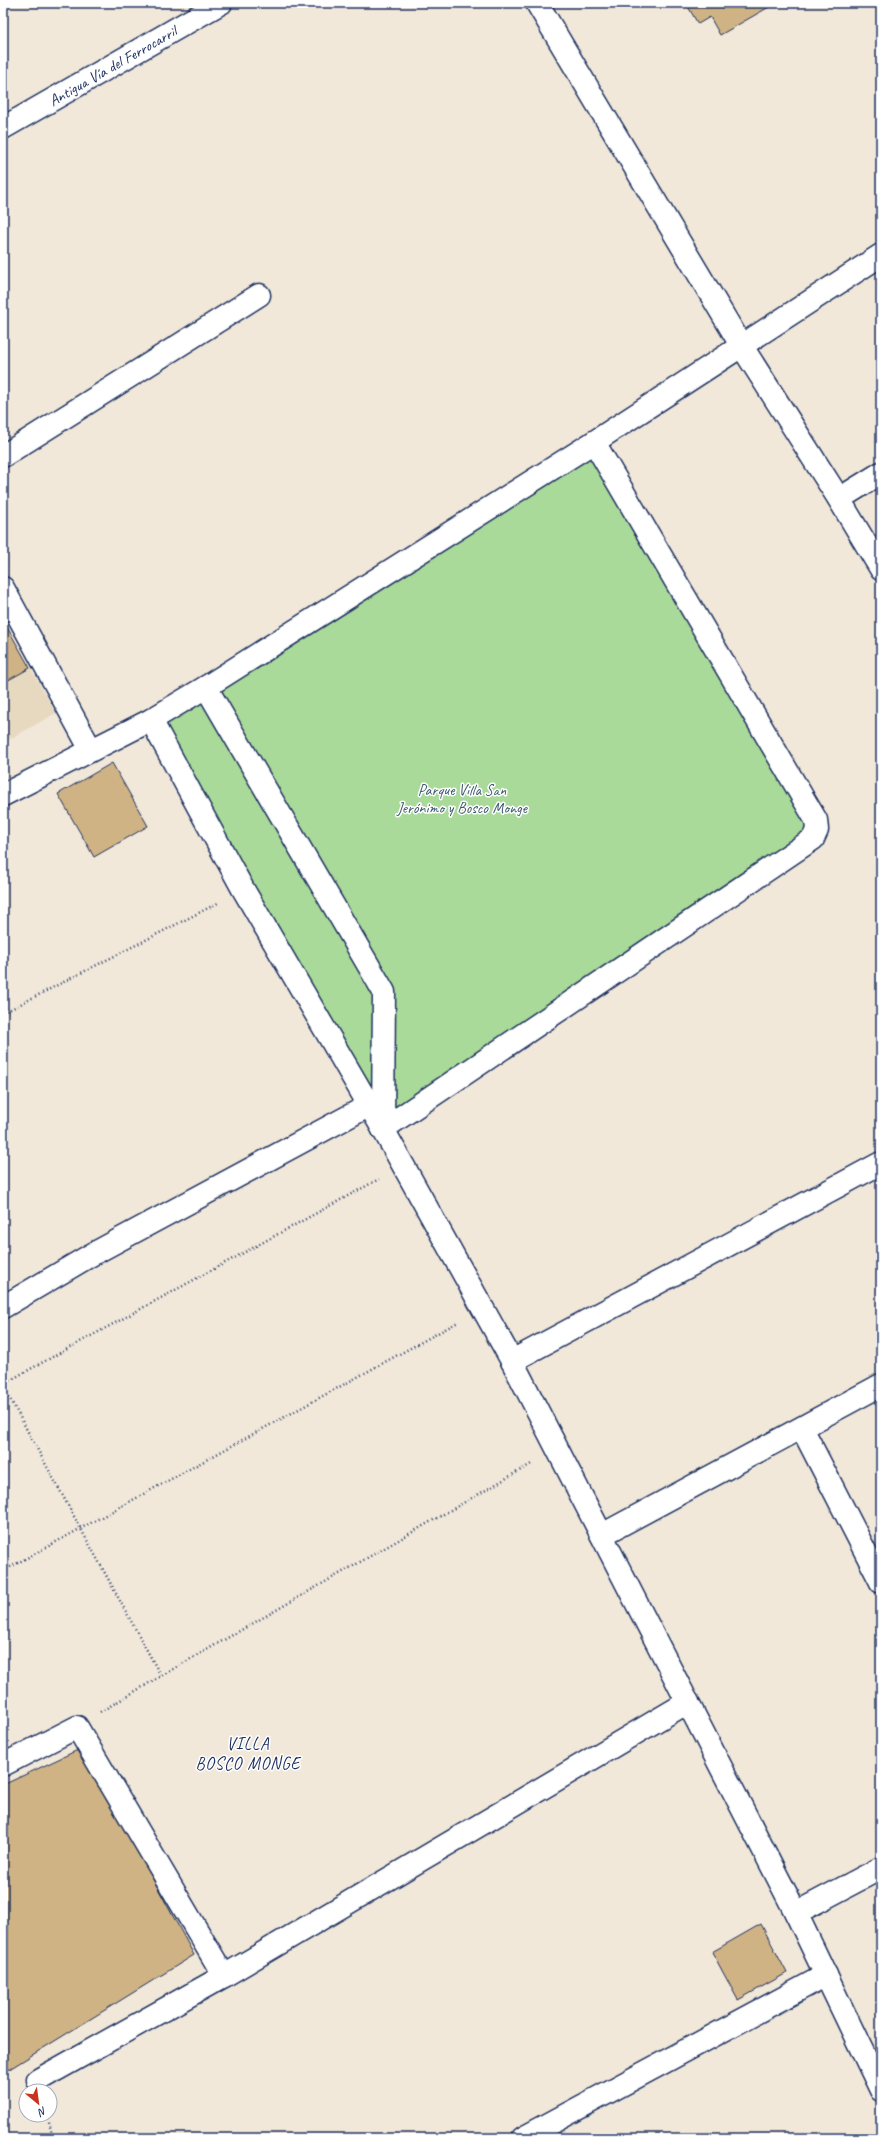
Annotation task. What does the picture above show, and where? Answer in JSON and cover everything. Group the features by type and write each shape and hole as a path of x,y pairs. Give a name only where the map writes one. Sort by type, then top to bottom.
{"street":[{"name":"Antigua Vía del Ferrocarril","path":"3,128 220,3"},
{"path":"537,3 741,345 839,499 881,569"},
{"path":"3,795 151,720 206,687 594,442 881,255"},
{"path":"3,456 259,295"},
{"path":"383,1129 813,839 817,830 816,820 594,442"},
{"path":"839,499 881,473"},
{"path":"3,588 91,750"},
{"path":"206,687 384,992 383,1129"},
{"path":"151,720 243,889 368,1106 383,1129 512,1361 796,1913 881,2090"},
{"path":"3,1307 91,1255 368,1106"},
{"path":"512,1361 881,1163"},
{"path":"602,1535 881,1385"},
{"path":"802,1428 881,1582"},
{"path":"38,2080 224,1976 688,1702"},
{"path":"3,1764 77,1727 224,1976"},
{"path":"796,1913 881,1868"},
{"path":"523,2138 826,1975"}],"path":[{"path":"3,1014 243,889"},
{"path":"161,1676 3,1385 404,1166"},
{"path":"3,1571 483,1308"},
{"path":"77,1727 161,1676 558,1449"},
{"path":"49,2123 53,2138"},
{"path":"872,2138 881,2133"}],"shaded area":[{"path":"3,620 56,713 3,743"}],"green space":[{"name":"Parque Villa San Jerónimo y Bosco Monge","path":"594,442 817,830 383,1129 151,720"}],"building":[{"path":"686,3 776,3 720,35 710,17 698,24"},
{"path":"3,620 30,668 3,683"},
{"path":"112,763 148,826 94,857 58,794"},
{"path":"82,1748 194,1955 3,2073 3,1785"},
{"path":"761,1924 787,1973 738,2000 712,1952"}],"district":[{"name":"VILLA BOSCO MONGE","path":"248,1753"}]}
